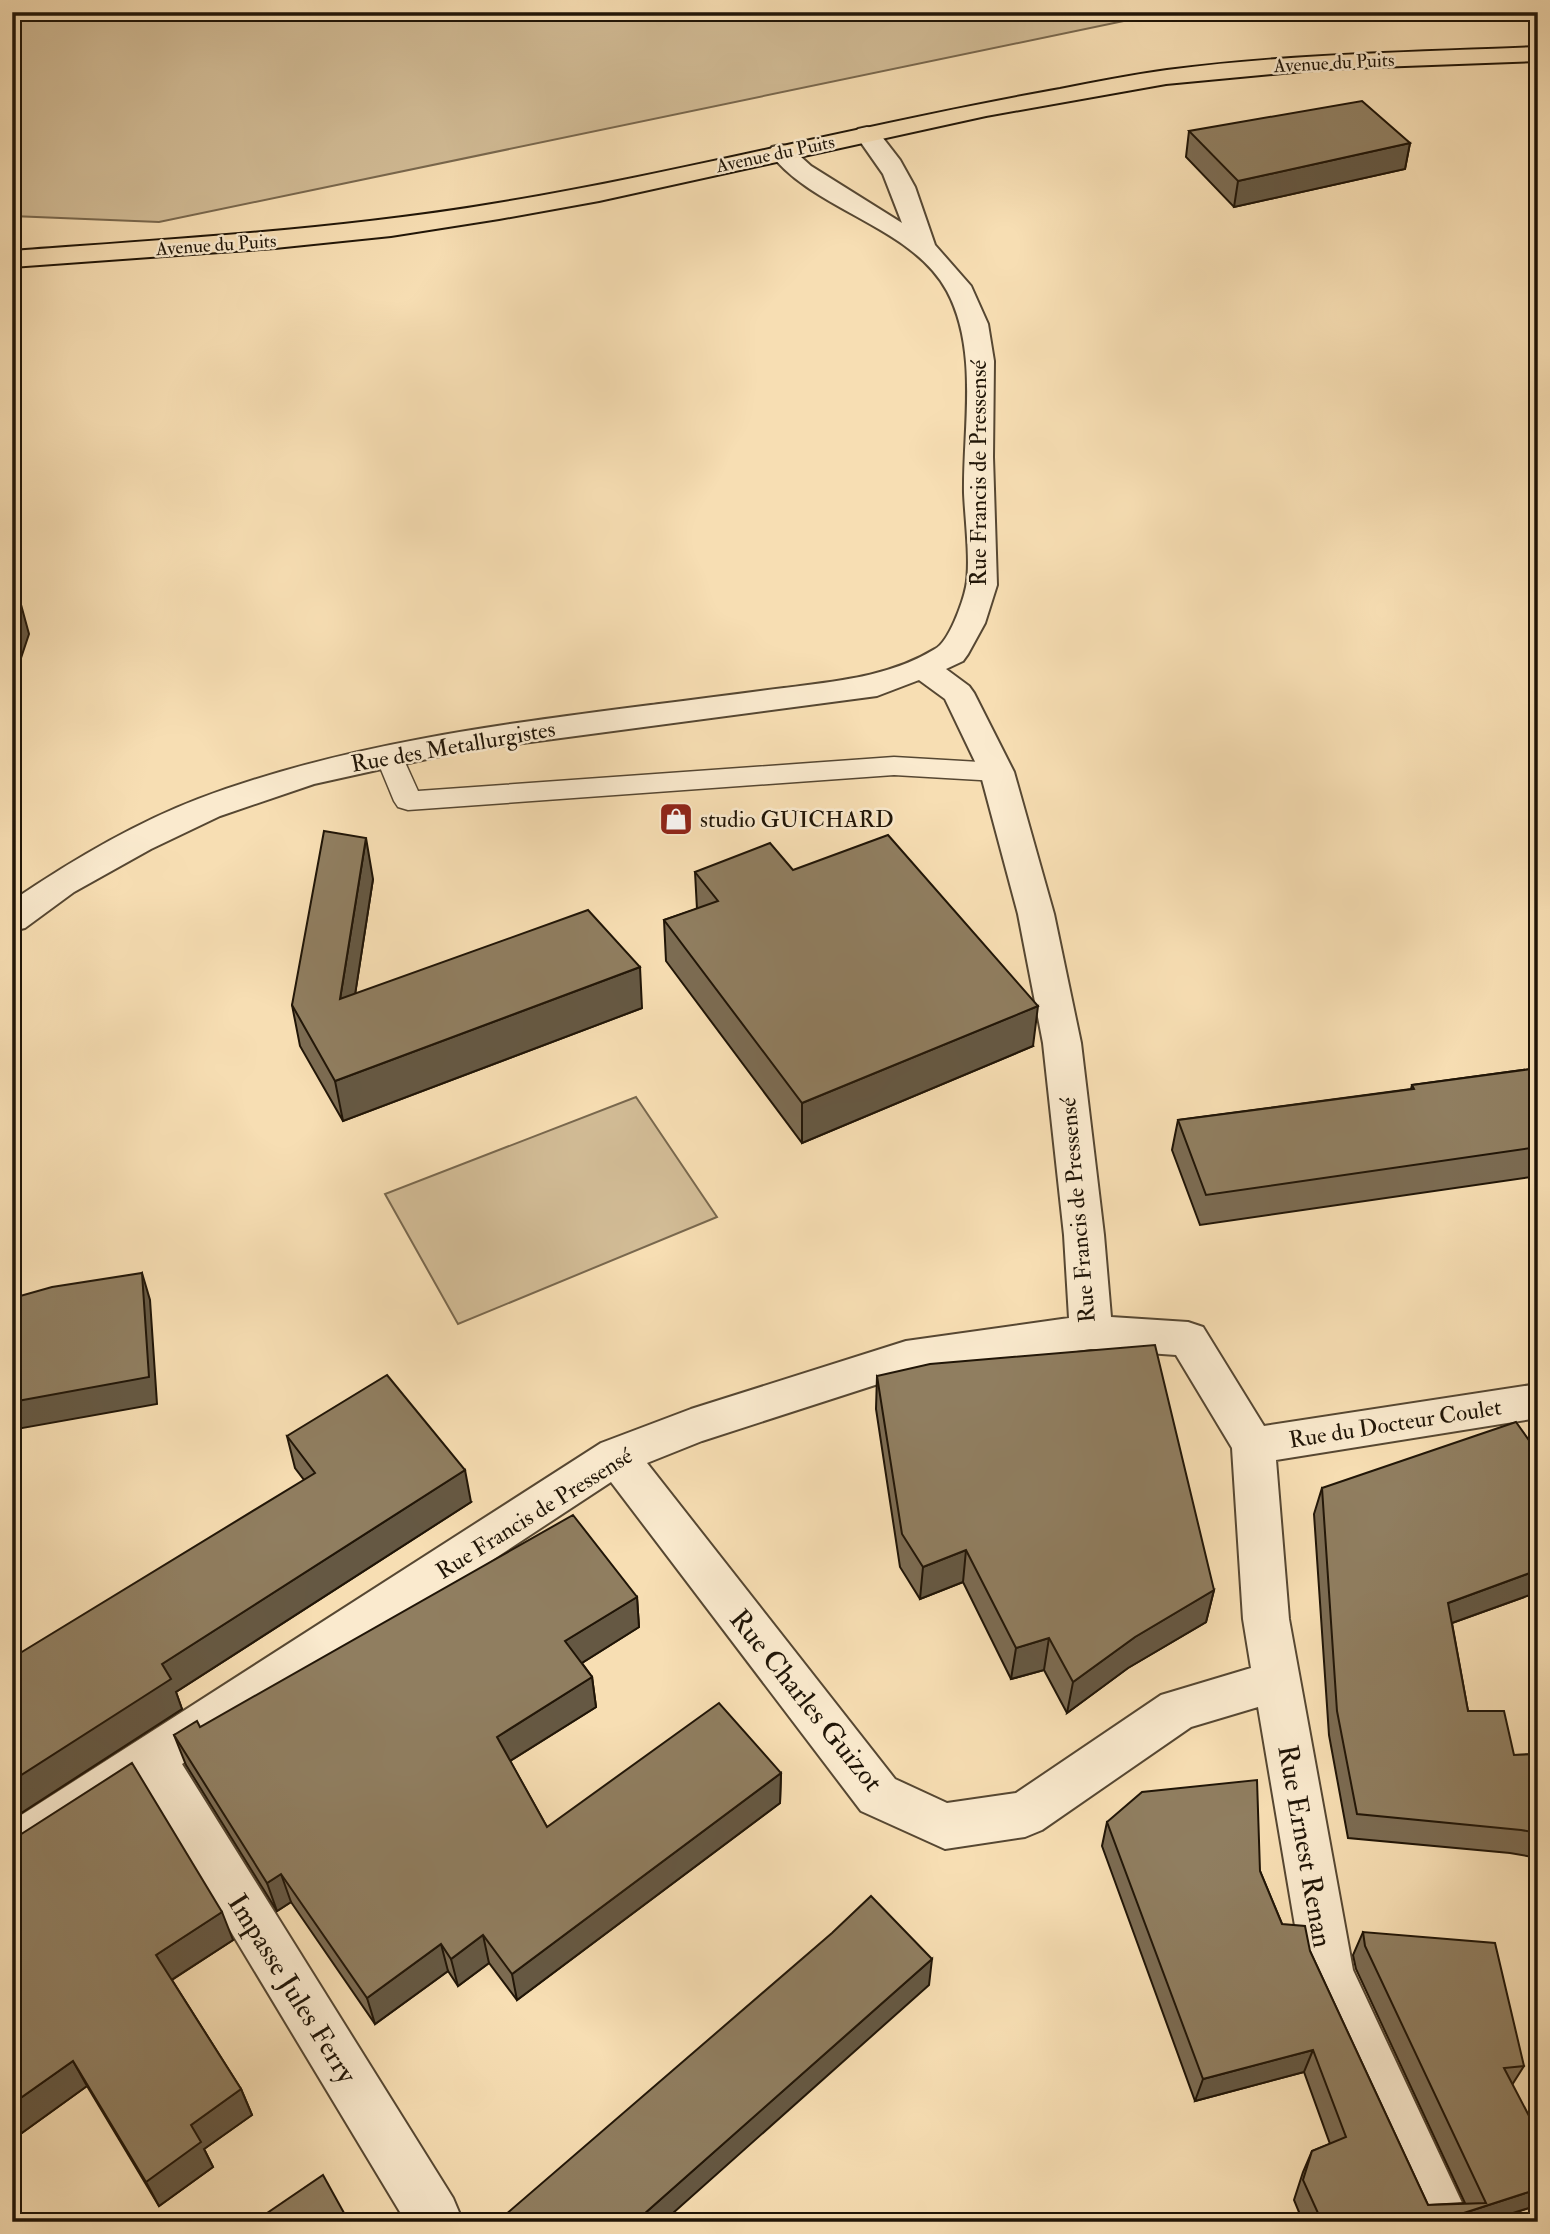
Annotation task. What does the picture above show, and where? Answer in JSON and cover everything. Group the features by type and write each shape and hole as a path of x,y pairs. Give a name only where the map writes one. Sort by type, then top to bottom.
{"main road":[{"name":"Avenue du Puits","path":"12,260 83,266 265,255 376,244 588,216 802,171 875,143 986,109 1193,74 1324,62 1479,54 1538,54"},
{"name":"Avenue du Puits","path":"12,260 214,246 391,228 599,193 781,152 982,130 1182,94 1330,78 1538,66"}],"street":[{"path":"875,143 903,185 923,247"},
{"path":"781,152 802,171 923,247"},
{"name":"Rue Francis de Pressensé","path":"12,1849 616,1456 691,1427 906,1357 1091,1332 1084,1235 1062,1043 1037,914 997,772 958,693 924,668 952,654 969,623 982,585 978,457 980,361 974,324 958,286 923,247"},
{"name":"Rue des Metallurgistes","path":"12,919 62,884 139,841 208,808 307,775 463,740 877,686 924,668"},
{"path":"1091,1332 1188,1339 1252,1446"},
{"name":"Rue du Docteur Coulet","path":"1252,1446 1538,1401"},
{"name":"Rue Ernest Renan","path":"1252,1446 1266,1619 1328,1973 1444,2222"},
{"name":"Rue Charles Guizot","path":"616,1456 878,1795 945,1826 1025,1814 1178,1710 1278,1681"},
{"name":"Impasse Jules Ferry","path":"152,1758 434,2217"}],"lane":[{"path":"389,755 408,801 894,766 997,772"}],"shaded area":[{"path":"12,12 1177,12 159,222 12,216"},
{"path":"636,1097 717,1217 458,1324 385,1194"}],"building":[{"path":"1362,101 1410,143 1238,181 1189,131"},
{"path":"17,590 12,605 12,591"},
{"path":"324,831 366,838 340,999 588,910 640,967 335,1081 292,1005"},
{"path":"888,835 1038,1006 802,1103 664,920 718,901 695,872 770,843 793,870"},
{"path":"1538,1068 1538,1147 1206,1195 1178,1120 1414,1089 1412,1085"},
{"path":"142,1273 149,1377 12,1402 13,1298 52,1287"},
{"path":"1155,1345 1214,1590 1135,1637 1073,1682 1049,1638 1016,1648 966,1550 923,1567 902,1534 877,1376 930,1364"},
{"path":"387,1375 465,1470 162,1664 171,1679 12,1781 12,1658 315,1473 287,1436"},
{"path":"1516,1422 1538,1453 1538,1570 1448,1603 1468,1711 1504,1711 1514,1755 1538,1754 1538,1833 1357,1814 1337,1711 1322,1488"},
{"path":"573,1515 637,1597 565,1641 592,1677 497,1737 547,1827 719,1703 781,1773 512,1974 483,1935 451,1959 441,1944 367,1998 281,1874 267,1883 174,1735 197,1721 200,1727"},
{"path":"132,1763 222,1912 156,1955 241,2089 191,2125 201,2142 146,2182 73,2061 12,2104 12,1840"},
{"path":"1257,1780 1260,1871 1282,1924 1305,1926 1310,1951 1428,2205 1486,2203 1365,1946 1363,1932 1495,1943 1524,2066 1504,2068 1538,2133 1538,2189 1436,2222 1322,2222 1303,2180 1312,2151 1346,2137 1313,2050 1203,2079 1107,1822 1142,1792"},
{"path":"871,1896 932,1959 635,2222 497,2222 832,1933"},
{"path":"323,2175 349,2222 254,2222"}],"place":[{"name":"studio GUICHARD","path":"676,819"}]}
